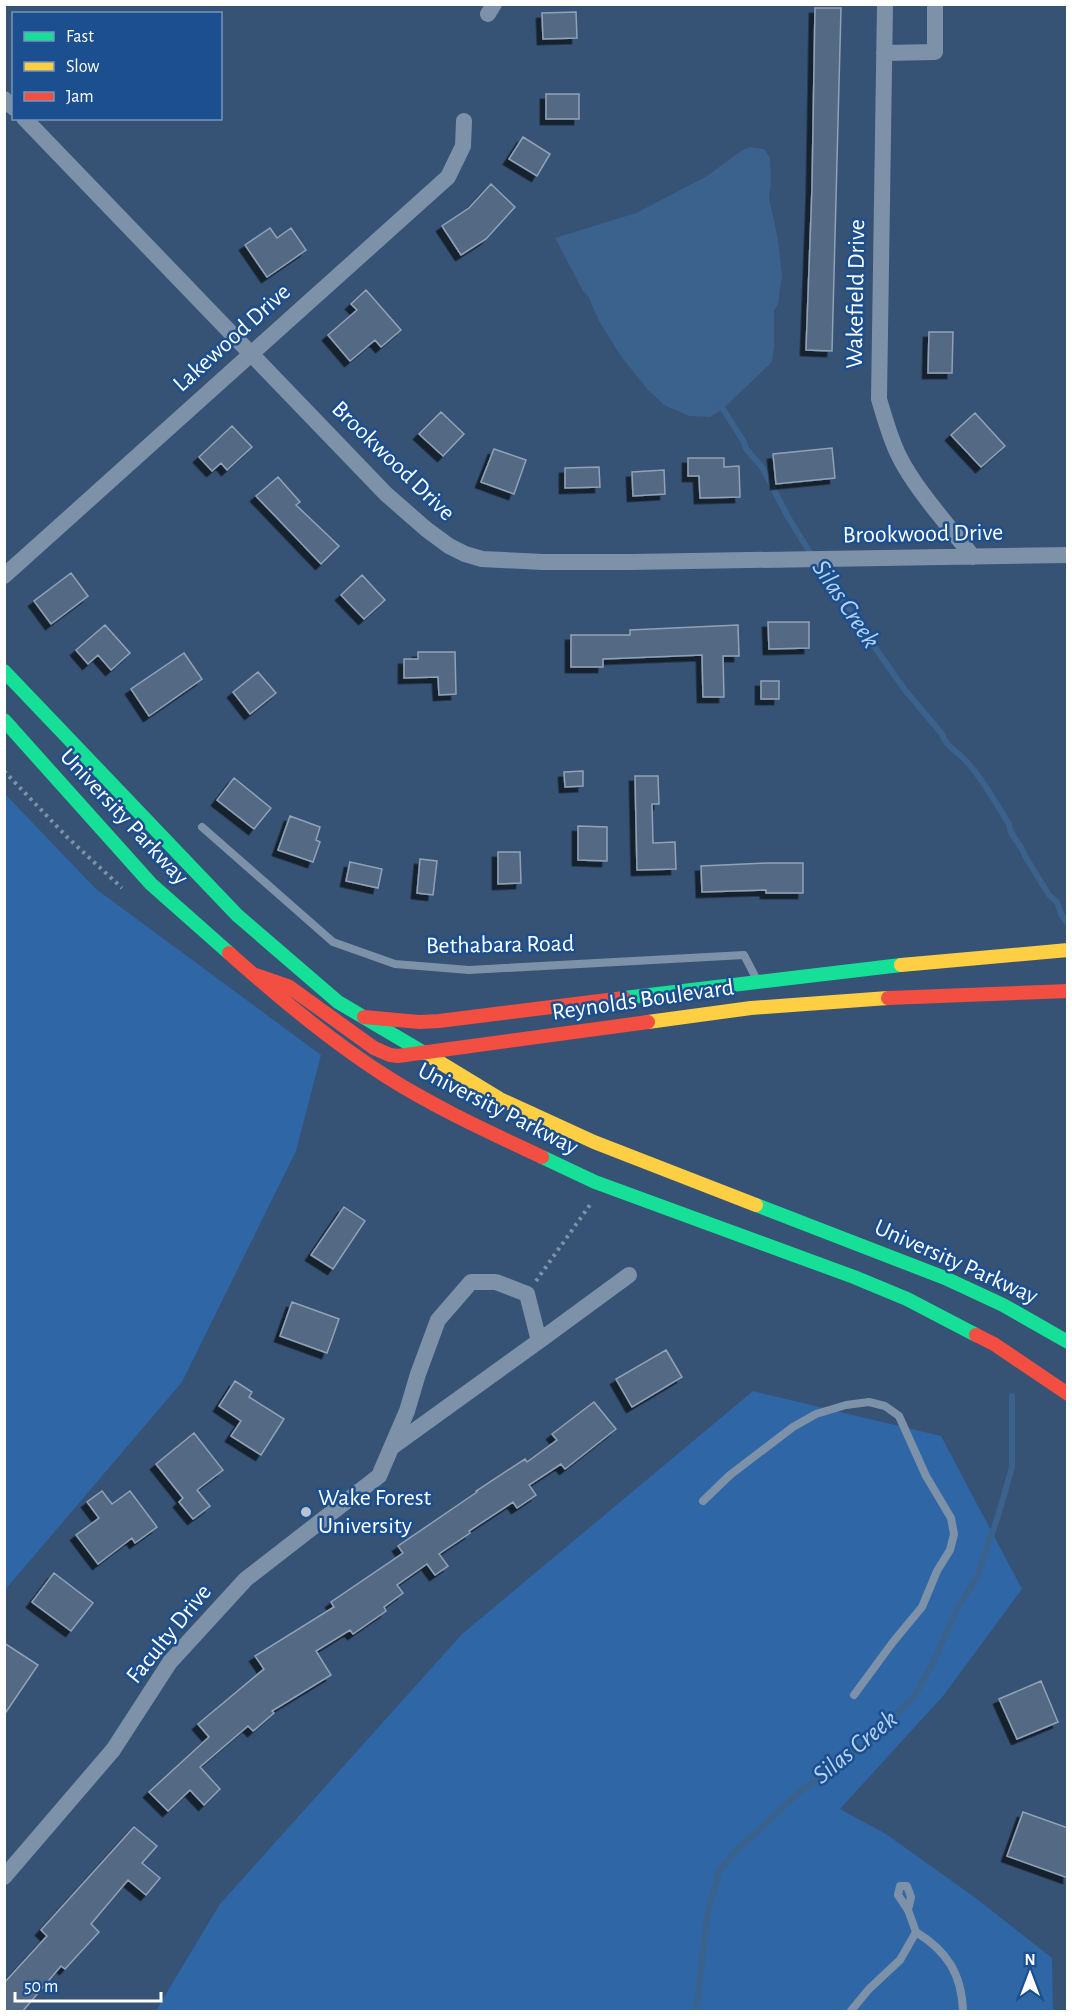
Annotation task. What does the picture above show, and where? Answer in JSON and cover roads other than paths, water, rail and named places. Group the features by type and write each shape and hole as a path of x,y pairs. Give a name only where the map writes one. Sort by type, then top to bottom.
{"main road":[{"name":"University Parkway","path":"4,671 237,915 338,1002 500,1099 594,1142 945,1278 1014,1310 1068,1342"},
{"name":"University Parkway","path":"4,720 151,884 298,1014 351,1054 384,1075 477,1127 595,1182 854,1277 907,1299 994,1344 1068,1394"},
{"name":"Reynolds Boulevard","path":"364,1017 428,1022 884,966 1068,950"},
{"name":"Reynolds Boulevard","path":"249,972 288,986 381,1052 398,1056 762,1007 851,1000 1068,991"}],"street":[{"name":"Wakefield Drive","path":"885,4 879,399 889,434 900,458 973,557"},
{"path":"884,53 935,52 935,4"},
{"name":"Brookwood Drive","path":"26,120 386,494 449,546 465,554 482,559 543,562 1068,555"},
{"name":"Lakewood Drive","path":"4,576 448,177 463,146 464,121"},
{"path":"392,1447 629,1275"},
{"name":"Faculty Drive","path":"4,1876 112,1750 171,1662 246,1579 379,1476 407,1411 438,1320 471,1282 496,1282 527,1294 539,1341"}],"lane":[{"name":"Bethabara Road","path":"202,827 333,942 395,964 469,970 744,955 758,981"},
{"path":"703,1501 730,1475 793,1427 816,1414 846,1405 869,1402 885,1406 899,1416 926,1476 951,1518 954,1534 950,1550 937,1570 922,1607 892,1642 854,1695"},
{"path":"908,1910 916,1932 935,1943 955,1971 962,1997 963,2012"},
{"path":"850,2012 869,1989 900,1960 916,1932"}],"waterway":[{"name":"Silas Creek","path":"716,404 723,409 746,449 762,467 788,517 830,585 864,628 866,635 905,690 942,734 948,745 970,765 982,781 1049,895 1057,902 1068,924"},
{"name":"Silas Creek","path":"696,2012 707,1916 719,1871 735,1852 798,1793 867,1744 914,1697 957,1609 978,1575 1012,1467 1012,1396"}],"place":[{"name":"Wake Forest University","path":"306,1512"}]}
